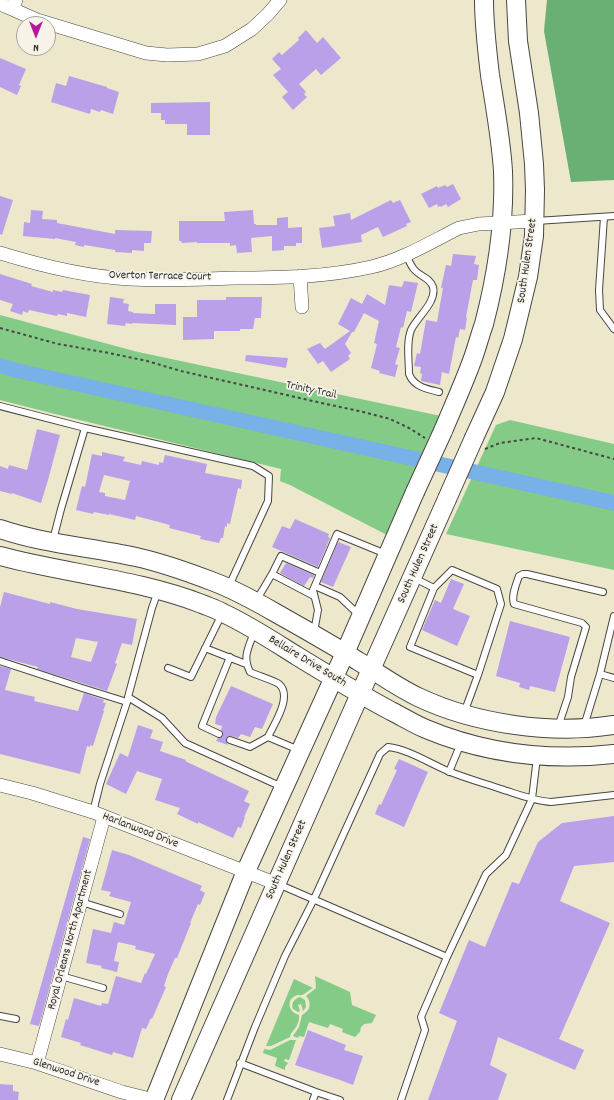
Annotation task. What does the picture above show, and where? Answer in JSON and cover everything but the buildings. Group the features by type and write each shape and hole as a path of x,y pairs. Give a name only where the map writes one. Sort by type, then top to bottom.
{"main road":[{"path":"154,1100 246,871 388,555 474,357 494,286 502,223 503,196 503,170 490,73 484,0"},
{"name":"South Hulen Street","path":"181,1100 412,578 448,499 478,444 513,339 528,277 533,242 535,190 529,113 518,41 516,0"},
{"path":"0,552 3,530 53,542 134,556 158,562 183,570 228,588 314,635 417,696 463,714 511,724 558,729 614,726"},
{"name":"Bellaire Drive South","path":"0,556 25,563 102,577 166,592 223,612 360,694 425,728 462,742 494,750 537,756 579,757 614,754"},
{"path":"166,592 183,570"},
{"path":"537,756 539,743 548,737 596,735 614,731"},
{"path":"169,1064 169,1100"}],"street":[{"path":"0,4 14,5 37,20 146,53 198,54 225,46 252,30 280,0"},
{"name":"Overton Terrace Court","path":"0,253 47,267 94,276 129,279 258,278 300,276 328,274 382,264 459,228 473,224 534,221"},
{"path":"300,276 302,307"},
{"name":"Harlanwood Drive","path":"0,784 53,799 98,815 277,884"},
{"name":"Royal Orleans North Apartment","path":"38,1063 81,902 98,815"},
{"name":"Glenwood Drive","path":"0,1054 38,1063 122,1092 154,1100"}],"lane":[{"path":"534,221 614,216"},
{"path":"604,217 599,290 600,310 614,329"},
{"path":"406,254 413,269 429,281 433,292 433,297 430,303 410,332 409,374 411,379 421,387 439,392"},
{"path":"0,406 85,428 253,466 269,476 268,502 228,588"},
{"path":"53,542 61,509 85,428"},
{"path":"314,635 318,610 313,590 337,534 388,555"},
{"path":"256,602 281,556 320,573"},
{"path":"463,714 478,675 501,604 497,589 452,570 434,588 410,647 478,675"},
{"path":"272,574 314,596"},
{"path":"558,729 568,697 571,676 586,627 582,623 514,604 512,601 519,576 526,574 603,592"},
{"path":"412,578 434,588"},
{"path":"315,586 340,597 360,616"},
{"path":"98,815 100,784 127,699 152,608 166,592"},
{"path":"168,668 191,677 223,612"},
{"path":"583,728 600,674 614,616"},
{"path":"230,740 250,747 268,737 284,704 284,692 279,684 250,672 246,664 246,655 255,631"},
{"path":"205,648 246,664"},
{"path":"219,734 202,726 230,657"},
{"path":"0,661 82,688 127,699 162,718 185,743 284,788"},
{"path":"600,674 614,678"},
{"path":"268,737 300,750"},
{"path":"449,772 462,742"},
{"path":"226,1100 285,956 314,899 380,754 388,747 398,748 449,772 532,799 551,802 614,795"},
{"path":"401,1100 424,1030 421,1017 486,874 506,855 532,799 537,756"},
{"path":"277,884 447,957"},
{"path":"81,902 120,914"},
{"path":"61,976 103,988"},
{"path":"0,1016 16,1019"},
{"path":"240,1063 340,1100"},
{"path":"313,1100 316,1092"}],"path":[{"name":"Trinity Trail","path":"0,328 58,344 147,361 181,371 390,419 425,438"},
{"path":"478,444 500,443 536,438 614,458"}],"green space":[{"path":"547,0 614,0 614,180 571,182 544,31"},
{"path":"0,315 138,352 441,416 387,535 280,481 281,469 0,400"},
{"path":"510,420 614,444 614,570 446,534 496,425"},
{"path":"315,976 350,992 352,1005 376,1015 372,1023 364,1024 361,1027 360,1032 355,1037 342,1032 343,1029 330,1024 328,1028 309,1022 304,1037 299,1036 298,1038 293,1036 299,1027 302,1015 309,1009 310,1004 306,996 316,988"},
{"path":"294,979 313,988 301,995 295,996 290,1001 289,1004 291,1009 299,1015 298,1024 291,1033 290,1037 271,1046 266,1046"},
{"path":"300,997 305,1000 306,1007 303,1011 301,1004 298,1005 300,1011 298,1012 293,1009 292,1005 296,999"},
{"path":"290,1040 296,1040 289,1060 285,1059 284,1061 288,1063 285,1070 275,1066 277,1058 263,1053 264,1049 270,1050"}],"water":[{"path":"0,358 21,364 614,495 614,511 12,377 0,373"}]}
